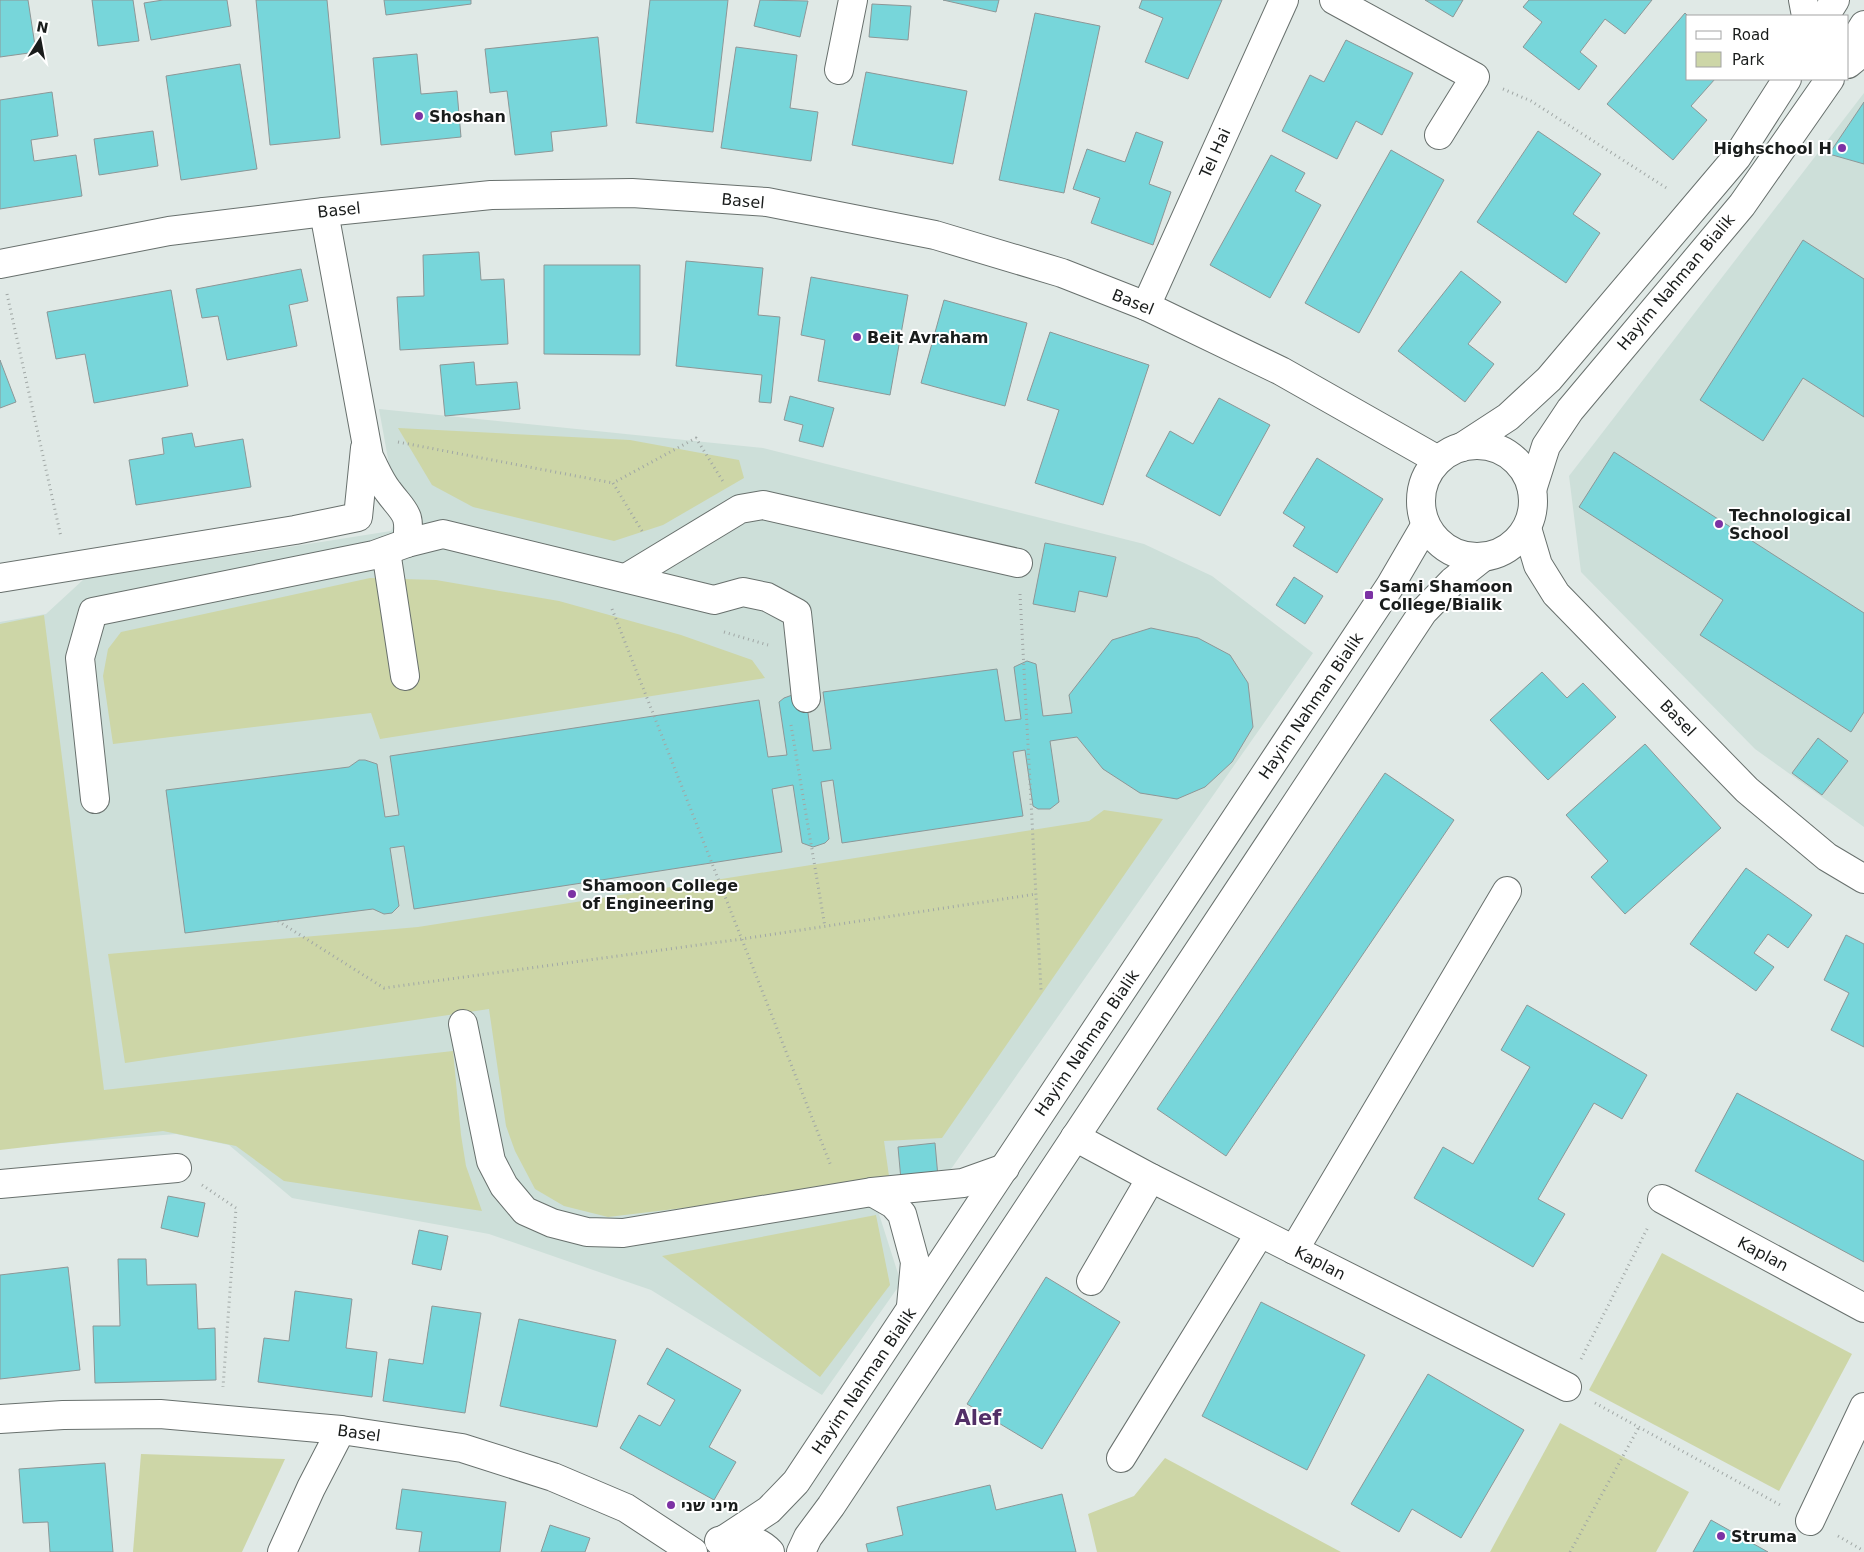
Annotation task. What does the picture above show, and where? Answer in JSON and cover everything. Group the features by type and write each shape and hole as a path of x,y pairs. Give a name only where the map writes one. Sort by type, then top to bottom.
{"street":[{"path":"839,70 853,0"},
{"name":"Tel Hai","path":"1146,306 1284,0"},
{"path":"1334,0 1474,77 1439,135"},
{"path":"1803,0 1806,15"},
{"path":"1826,15 1835,0"},
{"path":"1849,49 1864,25"},
{"path":"1849,63 1864,51"},
{"name":"Hayim Nahman Bialik","path":"1462,447 1508,417 1548,379 1738,157 1786,80"},
{"name":"Hayim Nahman Bialik","path":"1532,490 1546,446 1570,410 1742,204 1829,80"},
{"name":"Basel","path":"0,264 169,231 324,212 491,195 632,193 767,202 935,235 1062,273 1146,306 1281,371 1438,460"},
{"path":"324,212 369,457 387,490 404,510 409,524 396,547 405,676"},
{"path":"0,578 286,531 358,517 366,440"},
{"path":"1481,445 1498,449 1514,459 1526,473 1532,490 1534,502 1532,516 1520,539 1500,553 1482,558 1465,557 1449,551 1435,540 1425,526 1420,509 1421,491 1427,474 1438,460 1449,452 1462,447 1481,445"},
{"path":"626,578 740,509 763,505 1018,563"},
{"name":"Hayim Nahman Bialik","path":"714,1546 769,1510 796,1482 1390,586 1425,526"},
{"name":"Basel","path":"1527,528 1538,565 1556,594 1747,790 1827,857 1864,879"},
{"path":"95,799 80,658 93,612 396,547 443,534 714,600 744,592 767,597 797,613 798,706"},
{"path":"802,1552 808,1537 1423,612 1453,581 1482,558"},
{"path":"1294,1250 1508,891"},
{"path":"463,1024 490,1162 504,1186 525,1211 552,1223 587,1232 623,1233 872,1192 963,1183 1005,1168"},
{"name":"Kaplan","path":"1075,1138 1567,1387"},
{"path":"0,1184 177,1168"},
{"path":"1091,1281 1151,1178"},
{"path":"872,1192 893,1204 902,1214 915,1262 911,1310"},
{"name":"Kaplan","path":"1662,1199 1864,1308"},
{"path":"1121,1458 1260,1233"},
{"path":"1810,1521 1864,1407"},
{"name":"Basel","path":"0,1419 63,1415 160,1414 341,1430 462,1448 553,1477 626,1508 694,1552"},
{"path":"282,1552 311,1488 341,1430"},
{"path":"714,1546 740,1538 755,1541 770,1552"}],"path":[{"path":"1474,77 1531,101 1696,206"},
{"path":"0,264 67,567"},
{"path":"366,440 406,442 613,483 696,438 740,509"},
{"path":"613,483 658,558"},
{"path":"1018,563 1041,990"},
{"path":"597,571 843,1197"},
{"path":"721,631 768,645"},
{"path":"798,706 825,927"},
{"path":"278,921 384,988 742,939 1036,894"},
{"path":"177,1168 236,1208 220,1419"},
{"path":"1662,1199 1567,1387 1864,1550"},
{"path":"1570,1552 1639,1427"}],"shaded area":[{"name":"Technological School","path":"1864,93 1864,827 1755,749 1581,572 1569,476"},
{"name":"Shamoon College of Engineering","path":"379,409 763,448 1144,544 1212,576 1313,653 944,1179 872,1192 901,1283 822,1395 651,1290 489,1234 292,1198 229,1145 176,1134 0,1148 0,622 46,614 84,579 391,531 398,514"}],"green space":[{"path":"398,428 630,440 739,460 744,478 663,525 614,541 473,507 432,485"},
{"path":"370,578 436,580 559,601 681,635 752,660 765,678 380,739 371,713 113,744 103,676 108,649 121,632"},
{"path":"44,615 104,1090 453,1051 466,1166 482,1211 284,1181 236,1146 163,1131 0,1150 0,624"},
{"path":"1104,810 1163,819 942,1138 884,1141 890,1183 608,1217 564,1206 535,1189 515,1151 506,1126 489,1009 125,1063 108,954 418,927 1089,821"},
{"path":"876,1215 890,1285 820,1377 662,1256"},
{"path":"1662,1253 1852,1354 1779,1491 1589,1390"},
{"path":"1560,1423 1689,1492 1656,1552 1490,1552"},
{"path":"141,1454 285,1459 242,1552 133,1552"},
{"path":"1165,1458 1341,1552 1097,1552 1088,1514 1134,1496"}],"building":[{"path":"0,0 28,0 36,52 0,57"},
{"path":"92,0 133,0 139,41 98,46"},
{"path":"163,0 227,0 231,26 151,40 144,3"},
{"path":"256,0 327,0 340,138 270,145"},
{"path":"384,0 471,0 471,4 386,15"},
{"path":"650,0 728,0 713,132 636,123"},
{"path":"760,0 808,1 800,37 754,26"},
{"path":"943,0 999,0 996,12"},
{"path":"1142,0 1222,0 1188,79 1145,62 1163,18 1139,8"},
{"path":"1425,0 1463,0 1453,17"},
{"path":"1529,0 1652,0 1625,34 1605,19 1580,52 1597,66 1579,90 1523,47 1542,22 1523,7"},
{"path":"872,4 911,6 908,40 869,37"},
{"path":"1035,13 1100,26 1064,193 999,180"},
{"path":"1685,13 1687,15 1686,80 1714,80 1691,106 1707,120 1673,160 1607,104"},
{"path":"598,37 607,126 551,132 553,151 515,155 507,91 490,93 485,49"},
{"path":"1346,40 1413,73 1382,135 1356,121 1337,159 1282,131 1310,75 1324,82"},
{"path":"736,47 797,55 790,108 818,112 811,161 721,148"},
{"name":"Shoshan","path":"417,54 421,94 457,91 461,137 381,145 373,58"},
{"path":"240,64 257,169 181,180 166,76"},
{"path":"866,72 967,91 953,164 852,145"},
{"path":"52,92 58,136 31,140 34,161 76,155 82,196 0,209 0,100"},
{"path":"1864,102 1864,164 1829,154"},
{"path":"153,131 158,166 99,175 94,139"},
{"path":"1538,131 1601,174 1573,214 1600,233 1566,283 1477,222"},
{"path":"1136,132 1163,142 1149,184 1171,192 1153,245 1091,223 1100,198 1073,189 1087,149 1125,162"},
{"path":"1391,150 1444,180 1359,333 1305,303"},
{"path":"1271,155 1305,173 1295,191 1321,205 1270,298 1210,265"},
{"path":"1803,240 1864,279 1864,417 1803,378 1763,441 1700,400"},
{"path":"479,252 481,280 504,279 508,344 400,350 397,297 424,296 423,255"},
{"path":"686,261 763,268 758,315 780,317 771,403 759,402 762,375 676,366"},
{"path":"544,265 640,265 640,355 544,354"},
{"path":"301,269 308,301 289,305 297,346 227,360 218,316 202,318 196,289"},
{"path":"1461,271 1501,302 1468,344 1494,364 1465,402 1398,351"},
{"name":"Beit Avraham","path":"811,277 908,295 890,395 818,381 825,340 801,335"},
{"path":"171,290 188,386 94,403 85,354 56,359 47,312"},
{"path":"944,300 1027,323 1005,406 921,383"},
{"path":"1050,332 1149,365 1103,505 1035,483 1059,410 1027,400"},
{"path":"0,360 16,402 0,408"},
{"path":"474,362 476,385 517,382 520,409 445,416 440,365"},
{"path":"790,396 834,408 823,447 799,441 803,425 784,420"},
{"path":"1219,398 1270,425 1220,516 1146,476 1170,431 1193,444"},
{"path":"192,433 195,447 243,439 251,487 136,505 129,460 164,454 162,438"},
{"path":"1614,452 1864,613 1864,712 1851,732 1700,635 1723,600 1579,507"},
{"path":"1317,458 1383,499 1337,573 1293,546 1305,527 1283,513"},
{"path":"1045,543 1116,557 1107,597 1079,591 1075,612 1033,604"},
{"path":"1294,577 1323,596 1305,624 1276,605"},
{"path":"1151,628 1198,638 1230,655 1248,683 1253,727 1232,762 1205,787 1177,799 1140,793 1103,769 1077,737 1050,741 1059,802 1050,809 1038,809 1033,806 1025,750 1013,752 1023,816 842,843 833,780 821,782 829,839 825,843 813,847 802,843 793,785 772,789 782,852 414,909 404,846 390,848 399,906 392,913 384,914 373,909 185,933 166,790 349,767 359,760 365,760 377,764 385,817 399,815 390,756 759,700 768,757 787,755 779,702 795,694 806,698 813,751 831,749 823,692 997,669 1005,721 1021,719 1014,667 1027,661 1036,664 1043,716 1072,713 1069,695 1112,640"},
{"path":"1542,672 1567,698 1583,683 1616,717 1548,780 1490,720"},
{"path":"1818,738 1848,761 1822,795 1792,773"},
{"path":"1645,744 1721,828 1625,914 1591,877 1608,861 1566,815"},
{"path":"1385,773 1454,820 1226,1156 1157,1109"},
{"path":"1746,868 1812,915 1788,948 1768,934 1754,953 1774,967 1756,991 1690,944"},
{"path":"1846,935 1864,944 1864,1047 1831,1030 1849,993 1824,980"},
{"path":"1527,1005 1647,1075 1622,1119 1594,1103 1538,1199 1565,1214 1533,1267 1414,1198 1443,1147 1473,1164 1530,1067 1501,1050"},
{"path":"1737,1093 1864,1161 1864,1262 1695,1171"},
{"path":"935,1143 938,1177 901,1180 898,1147"},
{"path":"168,1196 205,1203 198,1237 161,1228"},
{"path":"419,1230 448,1236 441,1270 412,1264"},
{"path":"118,1259 146,1259 147,1285 196,1284 198,1329 215,1328 216,1380 95,1383 93,1326 120,1326"},
{"path":"68,1267 80,1370 0,1379 0,1275"},
{"path":"1046,1277 1120,1322 1042,1449 967,1404"},
{"path":"295,1291 352,1299 346,1348 377,1352 372,1397 258,1382 264,1338 289,1341"},
{"path":"1261,1302 1365,1355 1307,1470 1202,1416"},
{"path":"432,1306 481,1313 465,1413 383,1401 389,1359 423,1364"},
{"path":"519,1319 616,1340 597,1427 500,1406"},
{"path":"667,1348 741,1390 709,1447 736,1462 714,1500 620,1448 639,1415 660,1426 675,1400 647,1384"},
{"path":"1428,1374 1524,1430 1461,1538 1412,1509 1399,1532 1351,1504"},
{"path":"105,1463 113,1552 50,1552 48,1522 23,1523 19,1469"},
{"path":"990,1485 996,1510 1062,1494 1076,1552 868,1552 866,1544 903,1535 897,1507"},
{"path":"402,1489 506,1502 500,1552 419,1552 422,1532 396,1529"},
{"name":"Struma","path":"1711,1520 1768,1552 1693,1552"},
{"path":"550,1525 590,1538 585,1552 541,1552"}],"place":[{"name":"Shoshan","path":"419,116"},
{"name":"Highschool H","path":"1842,148"},
{"name":"Beit Avraham","path":"857,337"},
{"name":"Technological School","path":"1719,524"},
{"name":"Sami Shamoon College/Bialik","path":"1369,595"},
{"name":"Shamoon College of Engineering","path":"572,894"},
{"name":"מיני שני","path":"671,1505"},
{"name":"Struma","path":"1721,1536"}],"district":[{"name":"Alef","path":"978,1418"}]}
